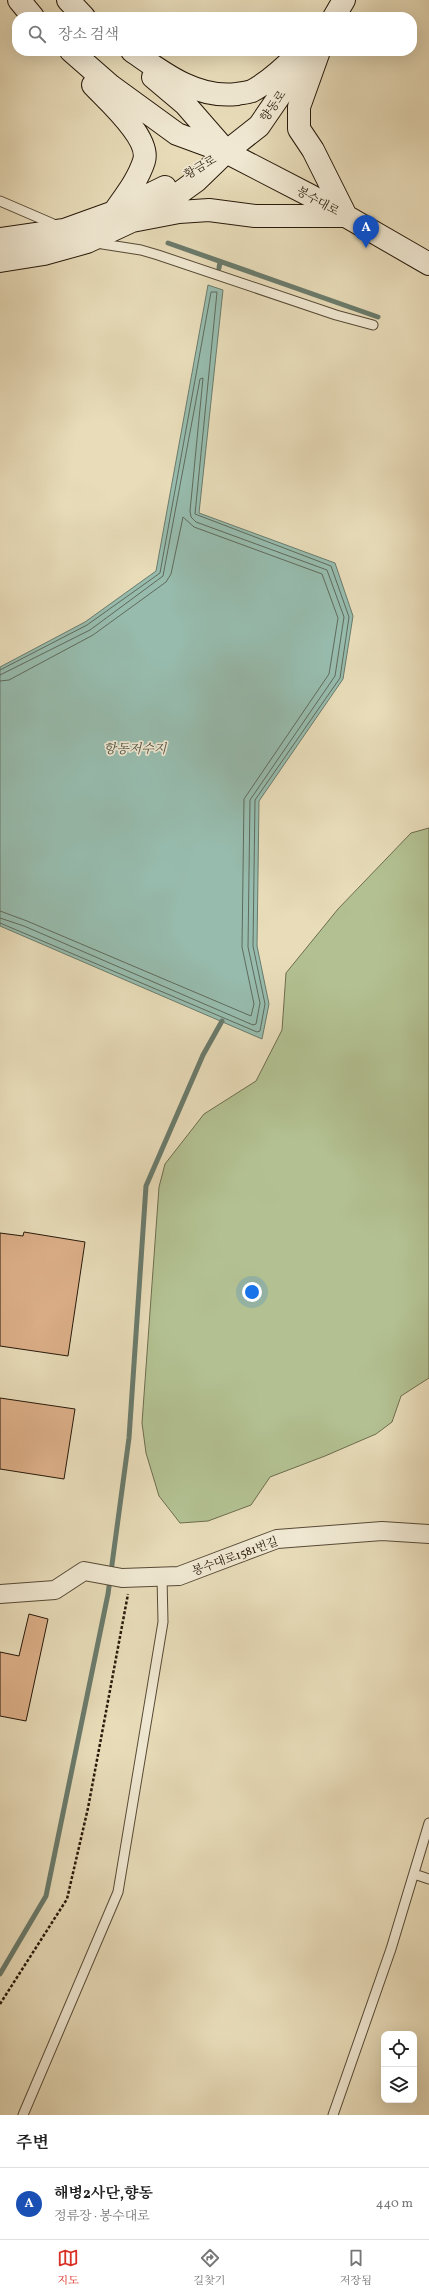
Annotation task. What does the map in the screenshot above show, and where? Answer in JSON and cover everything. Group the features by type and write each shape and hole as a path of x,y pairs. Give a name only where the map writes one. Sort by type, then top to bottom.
{"street":[{"path":"68,0 79,12"},
{"path":"337,12 344,0"},
{"path":"68,56 135,131 143,145 144,160 123,217 208,210 254,216 346,216 313,150 299,129 299,107 317,56"},
{"name":"봉수대로","path":"77,56 111,86 177,134 226,152 346,216 429,264"},
{"name":"봉수대로","path":"129,56 185,104 226,152"},
{"path":"139,56 165,74 200,91 222,96 250,92 285,68 297,56"},
{"name":"향동로","path":"226,152 259,126 308,56"},
{"name":"황금로","path":"0,239 64,230 123,217 164,204 196,181 226,152"},
{"name":"황금로","path":"0,261 44,254 87,242 123,217"},
{"name":"봉수대로1581번길","path":"0,1594 55,1590 78,1574 90,1571 127,1578 180,1576 277,1539 382,1531 429,1534"}],"lane":[{"path":"0,201 64,230"},
{"name":"황금로","path":"87,242 152,253 373,325"},
{"path":"23,2115 118,1892 163,1622 162,1577"},
{"path":"333,2115 391,1949 429,1823"},
{"path":"414,1874 429,1879"}],"path":[{"path":"0,2004 67,1899 88,1808 127,1578"}],"shaded area":[{"path":"429,828 429,1378 401,1396 392,1422 376,1434 325,1456 270,1477 251,1505 208,1521 180,1523 159,1496 146,1453 142,1423 159,1187 165,1164 204,1114 256,1081 282,1030 286,973 338,909 411,833"}],"water":[{"name":"항동저수지","path":"208,285 223,290 199,513 335,563 353,616 343,679 259,801 257,946 269,1004 262,1039 0,926 0,667 85,622 156,571"}],"building":[{"path":"24,1232 85,1242 68,1356 0,1346 0,1233 23,1236"},
{"path":"0,1398 75,1409 64,1479 0,1469"},
{"path":"29,1614 48,1619 26,1721 0,1716 0,1652 19,1656"}],"waterway":[{"path":"168,243 378,317"},
{"path":"219,268 220,262"},
{"path":"0,1974 46,1896 108,1594 129,1438 146,1186 203,1055 222,1021"}],"place":[{"name":"해병2사단,향동","path":"366,248"}]}
